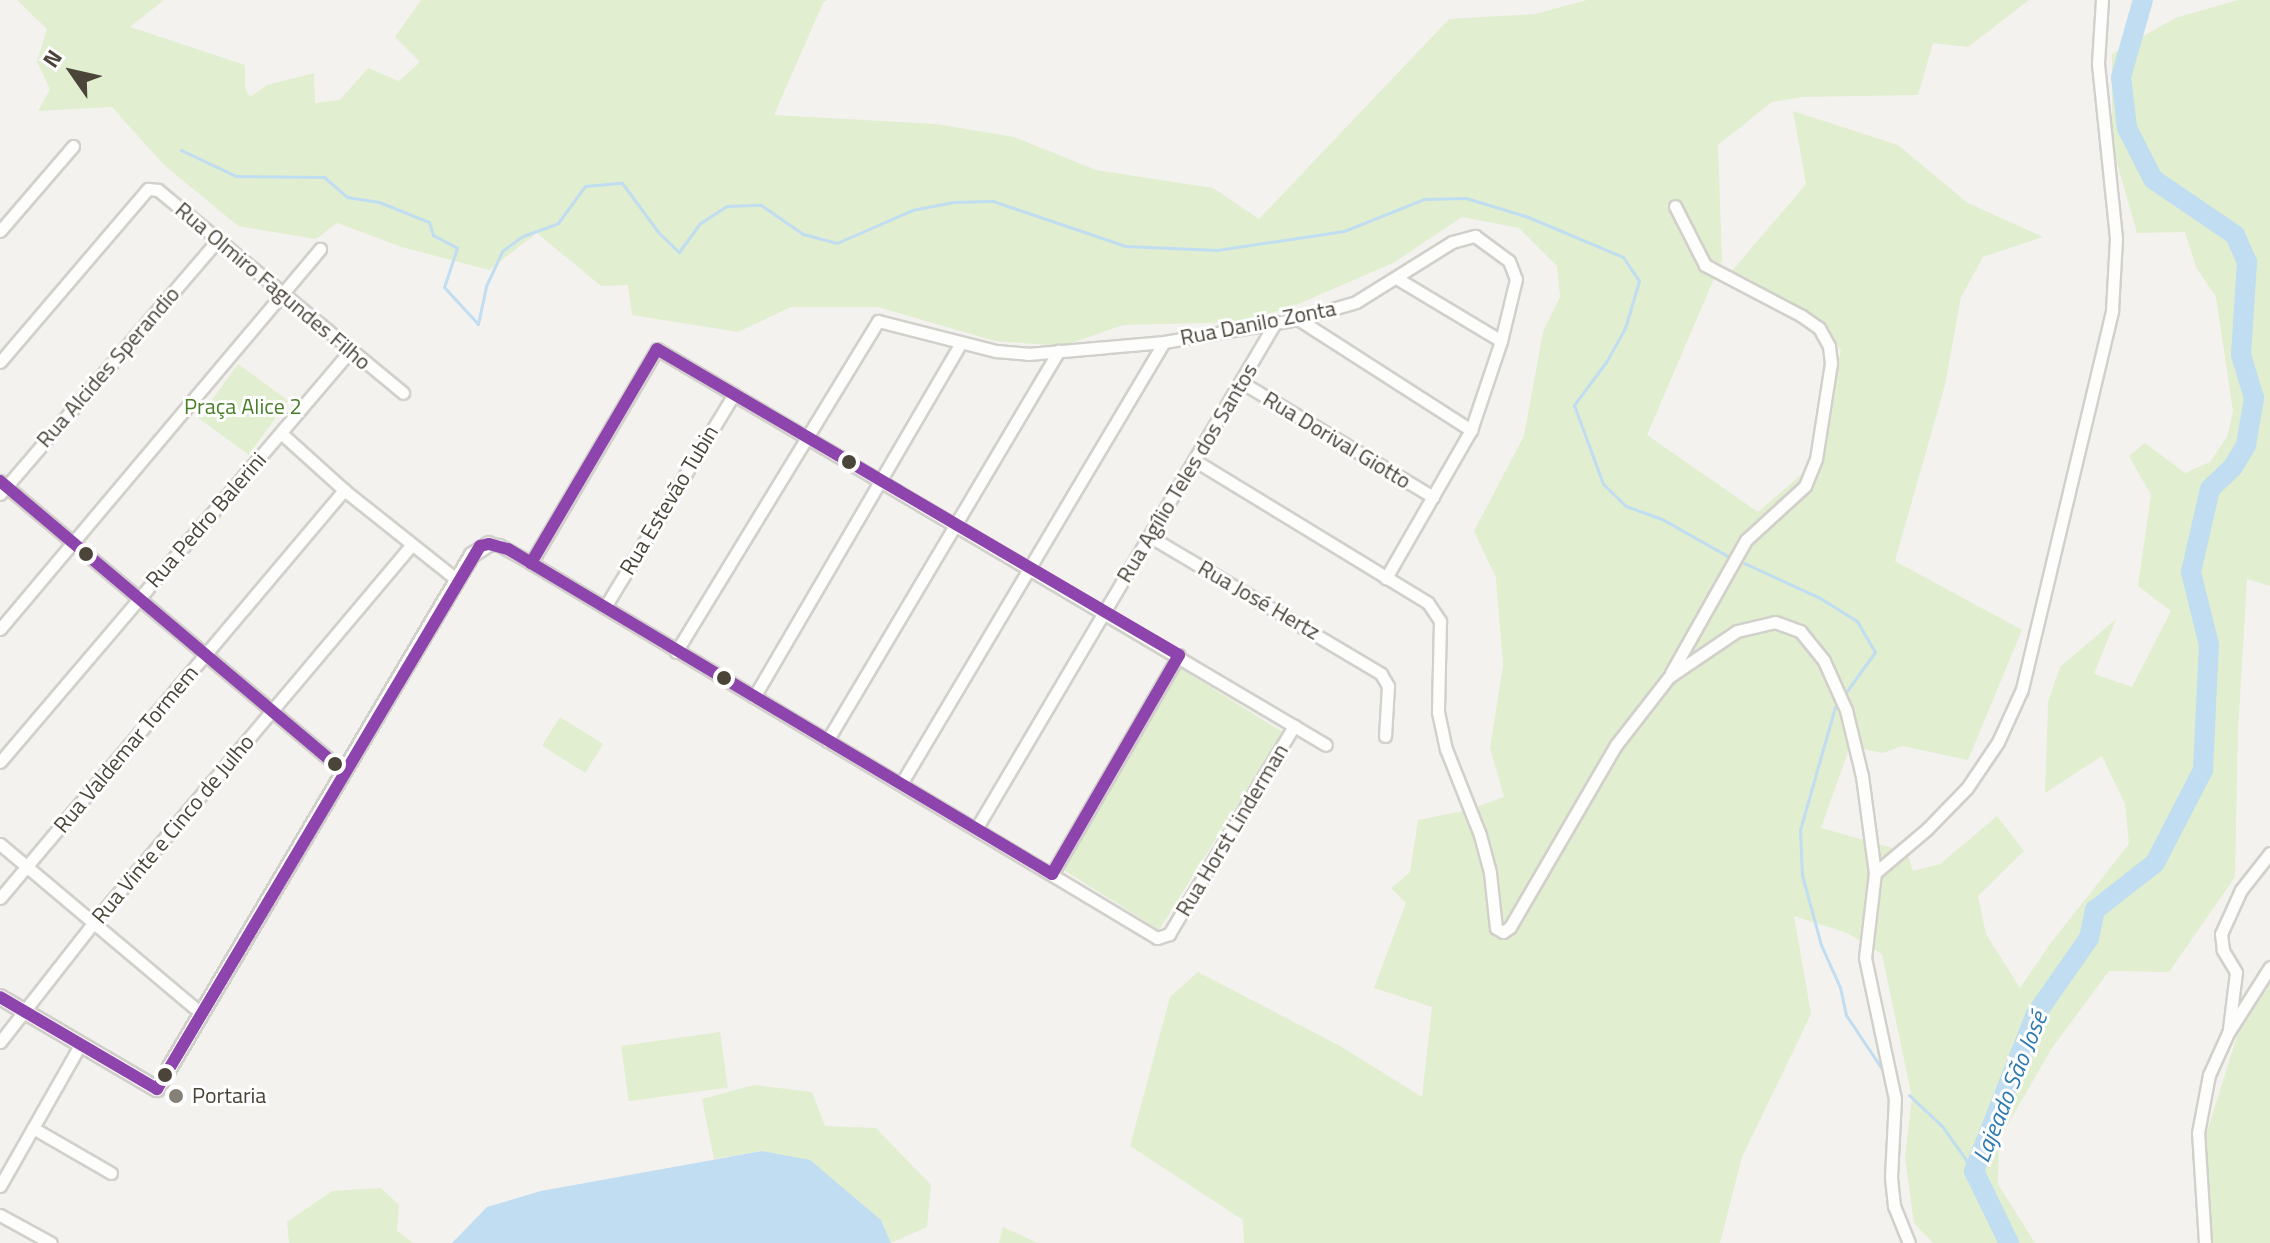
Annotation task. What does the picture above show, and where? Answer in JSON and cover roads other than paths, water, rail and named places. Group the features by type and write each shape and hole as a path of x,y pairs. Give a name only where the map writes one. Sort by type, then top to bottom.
{"street":[{"path":"1875,873 1927,829 1967,788 1998,742 2022,689 2112,310 2116,238 2098,63 2102,0"},
{"path":"0,231 73,146"},
{"name":"Rua Olmiro Fagundes Filho","path":"0,362 148,189 158,190 403,393"},
{"path":"1194,460 1428,603 1440,621 1438,712 1446,749 1480,835 1490,873 1493,924 1503,932 1510,927 1616,745 1669,677 1746,540 1805,486 1816,459 1831,363 1829,346 1819,328 1705,265 1675,206"},
{"name":"Rua Danilo Zonta","path":"807,435 878,321 961,343 1028,354 1164,342 1298,319 1356,302 1398,279 1452,242 1475,236 1490,244 1509,261 1516,279 1501,341 1471,430 1386,578"},
{"name":"Rua Alcides Sperandio","path":"2,487 217,241"},
{"path":"0,629 320,249"},
{"path":"1398,279 1501,341"},
{"path":"1298,319 1471,430"},
{"name":"Rua Agílio Teles dos Santos","path":"976,829 1275,323"},
{"path":"901,784 1164,342"},
{"path":"754,697 961,343"},
{"path":"531,563 657,349 1179,655 1326,745"},
{"name":"Rua Pedro Balerini","path":"0,762 350,351"},
{"path":"827,741 1059,351"},
{"name":"Rua Dorival Giotto","path":"1241,382 1433,497"},
{"name":"Rua Estevão Tubin","path":"605,607 734,394"},
{"path":"281,433 344,490 457,580"},
{"path":"676,652 807,435"},
{"path":"2,487 73,543 344,772"},
{"name":"Rua Valdemar Tormem","path":"0,898 344,490"},
{"name":"Rua José Hertz","path":"1149,536 1381,674 1388,686 1385,736"},
{"path":"0,997 79,1047 157,1089 472,555 489,544 508,549 1052,874 1179,655"},
{"name":"Rua Vinte e Cinco de Julho","path":"0,1042 94,922 412,545"},
{"path":"1669,677 1737,631 1775,622 1800,631 1824,661 1846,710 1862,776 1875,873 1865,958 1895,1099 1891,1177 1894,1206 1909,1243"},
{"name":"Rua Horst Linderman","path":"1052,874 1157,938 1169,934 1294,726"},
{"path":"0,844 202,1014"},
{"path":"2228,1033 2236,972 2223,950 2221,934 2241,890 2270,853"},
{"path":"2205,1243 2198,1133 2209,1075 2228,1033 2270,967"},
{"path":"0,1186 79,1047"},
{"path":"33,1128 111,1173"},
{"path":"0,1215 51,1243"}],"water":[{"path":"762,1151 810,1160 881,1220 891,1243 452,1243 487,1207 541,1191"}],"waterway":[{"name":"Lajeado São José","path":"2009,1243 1974,1171 2036,1014 2089,938 2095,910 2155,863 2203,770 2209,645 2191,572 2210,489 2233,467 2246,445 2254,398 2241,355 2247,262 2235,235 2153,179 2127,128 2121,77 2143,0"},
{"path":"181,150 236,176 324,177 347,197 379,202 429,222 433,235 457,248 444,287 478,324 486,286 502,251 523,236 558,223 585,186 622,183 659,233 679,252 699,224 727,206 761,205 803,234 837,243 912,210 953,202 993,201 1125,246 1217,250 1344,231 1424,199 1466,198 1528,217 1623,257 1639,281 1625,328 1606,362 1574,405 1603,484 1626,506 1662,519 1731,558"},
{"path":"1744,563 1820,598 1857,621 1875,652 1847,691"},
{"path":"1835,707 1800,830 1802,875 1821,945 1840,987 1846,1015 1886,1075"},
{"path":"1909,1095 1942,1126 1974,1171"}],"place":[{"name":"Portaria","path":"176,1096"}],"park label":[{"name":"Praça Alice 2","path":"243,407"}]}
